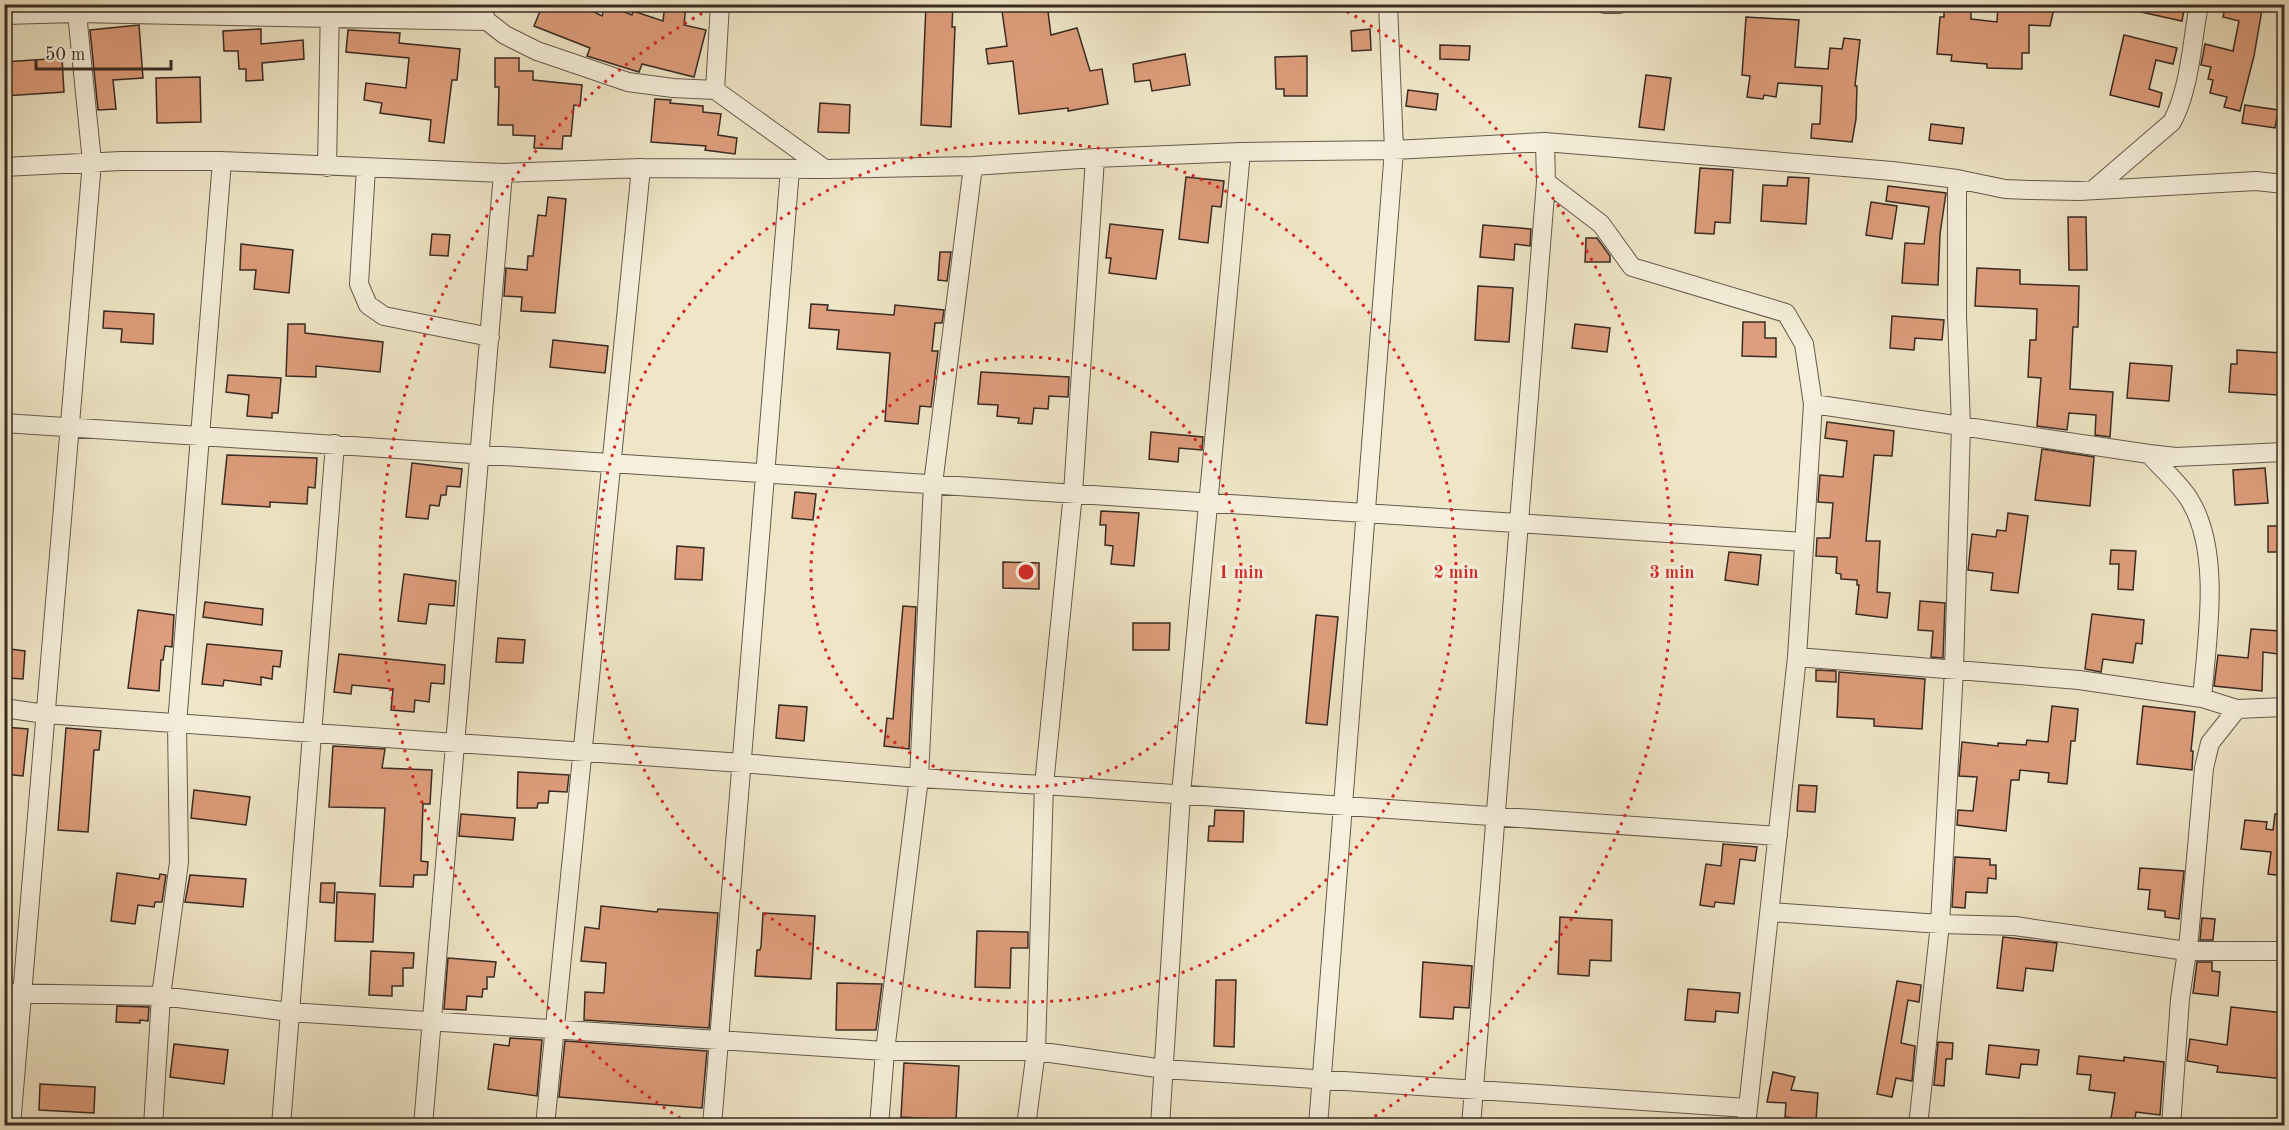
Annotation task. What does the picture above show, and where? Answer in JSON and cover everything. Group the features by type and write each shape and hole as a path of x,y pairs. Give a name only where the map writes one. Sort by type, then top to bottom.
{"street":[{"path":"715,90 720,4"},
{"path":"1318,1125 1394,150 1388,4"},
{"path":"1604,4 1620,4"},
{"path":"2092,190 2172,122 2179,109 2184,88 2199,4"},
{"path":"4,15 330,11 483,13 505,35 537,51 628,82 673,88 715,90 825,169"},
{"path":"327,167 330,11"},
{"path":"11,1125 13,994 45,714 92,162 77,14"},
{"path":"1471,1125 1546,182 1545,142"},
{"path":"4,167 92,162 222,161 504,173 641,168 825,169 973,166 1095,158 1241,152 1394,150 1545,142 1892,171 1957,179 2005,189 2092,190 2256,181 2284,184"},
{"path":"1160,1125 1181,794 1241,152"},
{"path":"1026,1125 1036,1051 1044,785 1073,493 1095,158"},
{"path":"153,1125 161,996 179,862 177,724 222,161"},
{"path":"879,1125 885,1051 919,778 933,484 973,166"},
{"path":"366,168 359,284 368,306 384,316 490,338"},
{"path":"545,1125 641,168"},
{"path":"712,1125 790,169"},
{"path":"423,1125 504,173"},
{"path":"1918,1125 1940,924 1954,669 1961,426 1957,315 1957,179"},
{"path":"13,994 161,996 290,1012 885,1051 1036,1051 1164,1069 1473,1090 1746,1117 1797,657 1813,404 1804,344 1786,313 1632,267 1601,224 1546,182"},
{"path":"1813,404 2176,457 2284,452"},
{"path":"4,423 1804,542"},
{"path":"280,1125 335,444"},
{"path":"2149,454 2188,498 2201,523 2211,603 2202,698"},
{"path":"1797,657 2079,680 2202,698 2237,709 2284,707"},
{"path":"4,708 45,714 742,763 919,778 1778,836"},
{"path":"2171,1125 2204,768 2210,743 2237,709"},
{"path":"1770,912 1940,924 2015,926 2186,951 2284,951"}],"building":[{"path":"543,4 578,4 602,16 606,5 632,15 633,11 663,21 665,4 686,4 684,25 706,30 694,77 642,64 639,72 587,56 590,48 534,26"},
{"path":"926,4 953,4 952,27 955,27 951,127 921,125"},
{"path":"1001,4 1047,4 1051,35 1077,28 1090,71 1102,69 1108,104 1068,111 1068,108 1019,114 1013,61 988,64 986,49 1007,46"},
{"path":"1944,4 1971,4 1971,19 1997,22 1998,4 2055,4 2050,26 2029,25 2029,53 2022,53 2022,69 1987,68 1987,64 1951,61 1952,55 1937,54 1940,17 1944,17"},
{"path":"2136,4 2185,4 2182,21 2136,11"},
{"path":"2226,4 2263,4 2254,56 2240,111 2224,107 2227,97 2210,93 2213,80 2208,79 2211,67 2201,65 2205,44 2233,51 2239,21 2223,17"},
{"path":"1746,17 1799,20 1795,67 1828,69 1830,48 1842,49 1844,38 1860,40 1855,86 1857,86 1856,119 1852,142 1811,138 1812,124 1820,124 1822,86 1778,83 1776,97 1764,95 1763,99 1747,97 1750,76 1742,75"},
{"path":"139,25 143,78 113,80 116,109 98,110 90,30"},
{"path":"261,29 261,44 303,40 304,59 262,63 263,80 246,81 246,69 239,69 238,51 224,51 223,31"},
{"path":"1370,29 1371,50 1352,51 1351,31"},
{"path":"348,30 400,33 399,43 460,49 457,80 452,80 444,143 429,141 431,120 380,113 382,103 364,100 366,83 406,88 409,58 346,52"},
{"path":"2124,35 2177,48 2173,64 2156,60 2149,89 2162,93 2159,107 2110,95"},
{"path":"1440,45 1470,46 1469,60 1440,59"},
{"path":"1185,54 1190,85 1152,91 1150,80 1135,82 1133,64"},
{"path":"1307,56 1307,96 1284,96 1284,89 1276,89 1275,57"},
{"path":"62,58 64,92 4,96 4,62"},
{"path":"495,58 519,58 519,71 533,71 533,80 582,85 580,106 574,105 571,136 563,136 562,149 534,148 535,136 513,135 513,125 498,125 499,87 495,87"},
{"path":"1646,75 1671,78 1664,130 1639,127"},
{"path":"200,77 201,122 157,123 156,78"},
{"path":"1408,90 1438,94 1436,110 1406,106"},
{"path":"655,99 703,106 703,112 721,114 718,135 737,138 735,154 705,150 706,146 651,142"},
{"path":"820,103 850,105 849,133 818,132"},
{"path":"2245,105 2278,110 2275,128 2242,123"},
{"path":"1931,124 1964,128 1962,144 1929,140"},
{"path":"1700,168 1733,170 1730,223 1715,222 1714,234 1695,233"},
{"path":"1186,177 1224,181 1221,207 1212,206 1208,243 1179,239"},
{"path":"1788,177 1809,178 1806,224 1761,221 1763,185 1787,186"},
{"path":"1888,186 1946,193 1940,234 1938,285 1902,283 1905,243 1924,244 1929,207 1886,201"},
{"path":"548,197 566,199 555,313 521,311 522,297 504,296 506,268 527,270 528,256 533,256 538,215 546,216"},
{"path":"1871,202 1897,206 1892,239 1866,235"},
{"path":"2068,217 2086,217 2087,270 2069,270"},
{"path":"1110,224 1163,230 1156,279 1109,273 1111,258 1106,258"},
{"path":"1483,225 1531,229 1530,246 1515,244 1514,260 1480,257"},
{"path":"432,234 450,235 448,256 430,255"},
{"path":"1586,238 1597,238 1610,256 1610,262 1585,262"},
{"path":"241,244 293,250 289,293 254,289 256,270 240,270"},
{"path":"940,252 951,252 947,281 938,280"},
{"path":"1977,268 2020,270 2020,284 2079,286 2078,327 2073,327 2070,389 2113,392 2110,437 2095,435 2096,415 2069,413 2067,430 2037,426 2041,378 2028,377 2030,340 2036,340 2037,309 1975,306"},
{"path":"1478,286 1513,288 1509,342 1475,340"},
{"path":"811,304 828,305 827,310 894,315 895,305 944,310 942,323 935,323 932,351 938,351 931,407 920,406 918,424 885,421 890,353 837,349 839,330 809,328"},
{"path":"104,311 154,314 153,344 121,342 122,329 103,328"},
{"path":"1892,316 1944,320 1942,340 1915,338 1914,350 1890,348"},
{"path":"1743,322 1765,322 1765,338 1776,338 1776,357 1742,356"},
{"path":"288,324 305,324 305,333 383,342 380,372 316,366 316,377 286,376"},
{"path":"1575,324 1610,328 1607,352 1572,348"},
{"path":"553,340 608,346 605,373 550,367"},
{"path":"2237,350 2282,353 2279,395 2229,392 2231,364 2237,364"},
{"path":"2130,363 2172,366 2169,401 2127,398"},
{"path":"981,372 1069,377 1068,397 1049,396 1048,409 1034,408 1032,424 1018,423 1019,418 997,416 998,405 978,404"},
{"path":"228,375 281,378 278,413 272,413 272,418 247,416 249,395 226,392"},
{"path":"1827,422 1894,431 1892,456 1874,455 1866,541 1880,541 1877,592 1890,593 1887,618 1856,614 1859,585 1857,585 1857,580 1841,579 1841,574 1836,573 1837,557 1816,556 1817,538 1830,538 1833,503 1818,502 1820,475 1843,477 1847,441 1825,438"},
{"path":"1151,432 1203,437 1202,450 1179,448 1178,462 1149,459"},
{"path":"2042,449 2094,457 2090,506 2035,500"},
{"path":"227,455 317,458 315,488 308,487 307,504 270,502 270,507 222,504"},
{"path":"412,463 462,469 460,487 447,486 446,495 441,495 439,506 430,505 428,519 406,517"},
{"path":"2265,468 2268,503 2235,505 2233,470"},
{"path":"795,492 816,494 813,520 792,518"},
{"path":"1101,511 1139,513 1134,566 1111,564 1113,546 1105,545 1106,525 1100,525"},
{"path":"2008,513 2028,516 2018,593 1991,590 1993,573 1968,570 1972,534 1996,537 1997,530 2006,531"},
{"path":"2268,526 2284,526 2284,552 2268,552"},
{"path":"677,546 704,548 702,580 675,579"},
{"path":"2111,550 2136,551 2133,590 2118,589 2119,564 2110,564"},
{"path":"1729,552 1761,555 1758,585 1725,580"},
{"path":"1003,562 1039,563 1039,589 1003,588"},
{"path":"404,574 456,581 454,606 429,604 426,624 398,621"},
{"path":"1920,601 1945,603 1943,658 1931,657 1933,631 1918,630"},
{"path":"205,602 263,609 262,625 203,617"},
{"path":"903,606 916,607 909,749 884,746 887,718 893,719"},
{"path":"138,610 174,615 172,647 165,646 163,660 161,660 159,691 128,688"},
{"path":"2092,614 2144,620 2142,644 2136,643 2133,663 2103,659 2101,672 2085,669"},
{"path":"1316,615 1338,617 1327,725 1306,723"},
{"path":"1133,623 1170,623 1169,650 1133,650"},
{"path":"2251,629 2280,631 2278,654 2263,652 2262,691 2214,686 2218,655 2248,658"},
{"path":"498,638 525,640 523,663 496,662"},
{"path":"207,644 282,651 280,667 273,666 272,679 261,677 261,685 224,680 223,686 202,684"},
{"path":"10,649 25,651 23,679 8,678"},
{"path":"339,654 445,665 444,684 431,683 429,702 415,700 414,712 391,710 393,689 352,685 351,694 334,692"},
{"path":"1816,670 1836,671 1836,682 1816,681"},
{"path":"1839,672 1925,679 1922,729 1874,726 1874,719 1837,717"},
{"path":"779,705 807,707 804,741 776,738"},
{"path":"2052,706 2078,709 2075,741 2071,741 2067,784 2048,782 2049,773 2020,770 2019,780 2011,780 2006,831 1957,825 1958,810 1973,811 1977,777 1959,776 1962,742 1998,746 1998,743 2026,745 2027,740 2048,742"},
{"path":"2143,706 2195,712 2191,751 2193,751 2192,770 2137,764"},
{"path":"4,727 28,729 23,776 4,774"},
{"path":"66,728 101,731 99,750 94,750 88,832 58,830"},
{"path":"333,746 385,749 382,768 432,770 430,804 423,804 421,861 428,862 427,875 414,875 413,887 380,886 385,808 329,807"},
{"path":"518,772 569,775 567,792 549,791 548,803 538,803 537,808 517,808"},
{"path":"1799,785 1817,786 1815,812 1797,811"},
{"path":"194,790 250,797 246,825 191,818"},
{"path":"1215,810 1244,811 1243,842 1208,841 1209,826 1214,826"},
{"path":"461,814 515,818 513,840 459,836"},
{"path":"2275,814 2284,815 2284,876 2268,874 2271,852 2241,849 2245,820 2267,822 2266,829 2273,830"},
{"path":"1723,844 1757,847 1755,861 1740,859 1734,904 1715,902 1714,907 1700,905 1706,864 1721,866"},
{"path":"1955,857 1990,859 1990,865 1996,865 1996,879 1988,878 1987,893 1966,892 1965,908 1952,907"},
{"path":"2140,868 2184,871 2179,919 2165,917 2165,911 2148,909 2150,890 2138,889"},
{"path":"117,873 159,879 160,874 166,875 162,902 155,902 154,907 138,905 135,924 111,921"},
{"path":"190,875 246,879 243,907 185,902"},
{"path":"321,883 335,883 334,903 320,902"},
{"path":"337,892 375,894 373,942 335,941"},
{"path":"601,906 657,912 658,909 718,913 709,1028 584,1020 585,992 604,993 606,963 581,961 585,927 599,929"},
{"path":"763,913 815,916 811,979 755,976 757,950 760,950 761,946"},
{"path":"1560,917 1612,920 1611,961 1590,960 1589,976 1558,974"},
{"path":"2202,918 2215,919 2213,940 2200,940"},
{"path":"977,931 1028,932 1028,948 1011,948 1010,988 975,987"},
{"path":"2003,937 2057,943 2053,971 2026,968 2023,991 1997,988"},
{"path":"371,951 414,953 413,968 403,968 403,986 392,986 392,996 369,995"},
{"path":"448,958 496,962 494,977 487,977 487,989 483,989 482,997 467,996 466,1010 444,1009"},
{"path":"1423,962 1472,966 1469,1008 1454,1007 1453,1019 1420,1017"},
{"path":"2197,962 2212,962 2212,971 2220,972 2218,996 2193,993"},
{"path":"1216,980 1236,980 1234,1047 1214,1046"},
{"path":"1897,981 1921,985 1919,1002 1908,1000 1901,1043 1915,1046 1912,1081 1896,1078 1892,1097 1877,1094"},
{"path":"837,983 882,984 876,1030 836,1030"},
{"path":"1688,989 1740,993 1738,1013 1716,1011 1715,1022 1685,1020"},
{"path":"117,1006 149,1007 148,1021 116,1022"},
{"path":"2231,1007 2284,1013 2284,1079 2217,1072 2218,1066 2187,1061 2190,1039 2227,1045"},
{"path":"510,1038 542,1040 537,1096 488,1089 494,1044 509,1046"},
{"path":"565,1041 707,1051 702,1108 559,1097"},
{"path":"1938,1042 1953,1043 1952,1059 1946,1059 1944,1086 1934,1085"},
{"path":"174,1044 228,1050 224,1084 170,1077"},
{"path":"1989,1045 2039,1050 2037,1065 2021,1064 2019,1078 1986,1074"},
{"path":"2079,1056 2124,1061 2124,1057 2164,1062 2160,1115 2136,1112 2134,1125 2110,1125 2115,1093 2089,1090 2091,1075 2077,1074"},
{"path":"904,1063 959,1066 956,1120 901,1117"},
{"path":"1773,1072 1795,1077 1791,1090 1818,1093 1816,1120 1785,1117 1786,1103 1767,1102"},
{"path":"40,1084 95,1087 94,1113 39,1110"}]}
